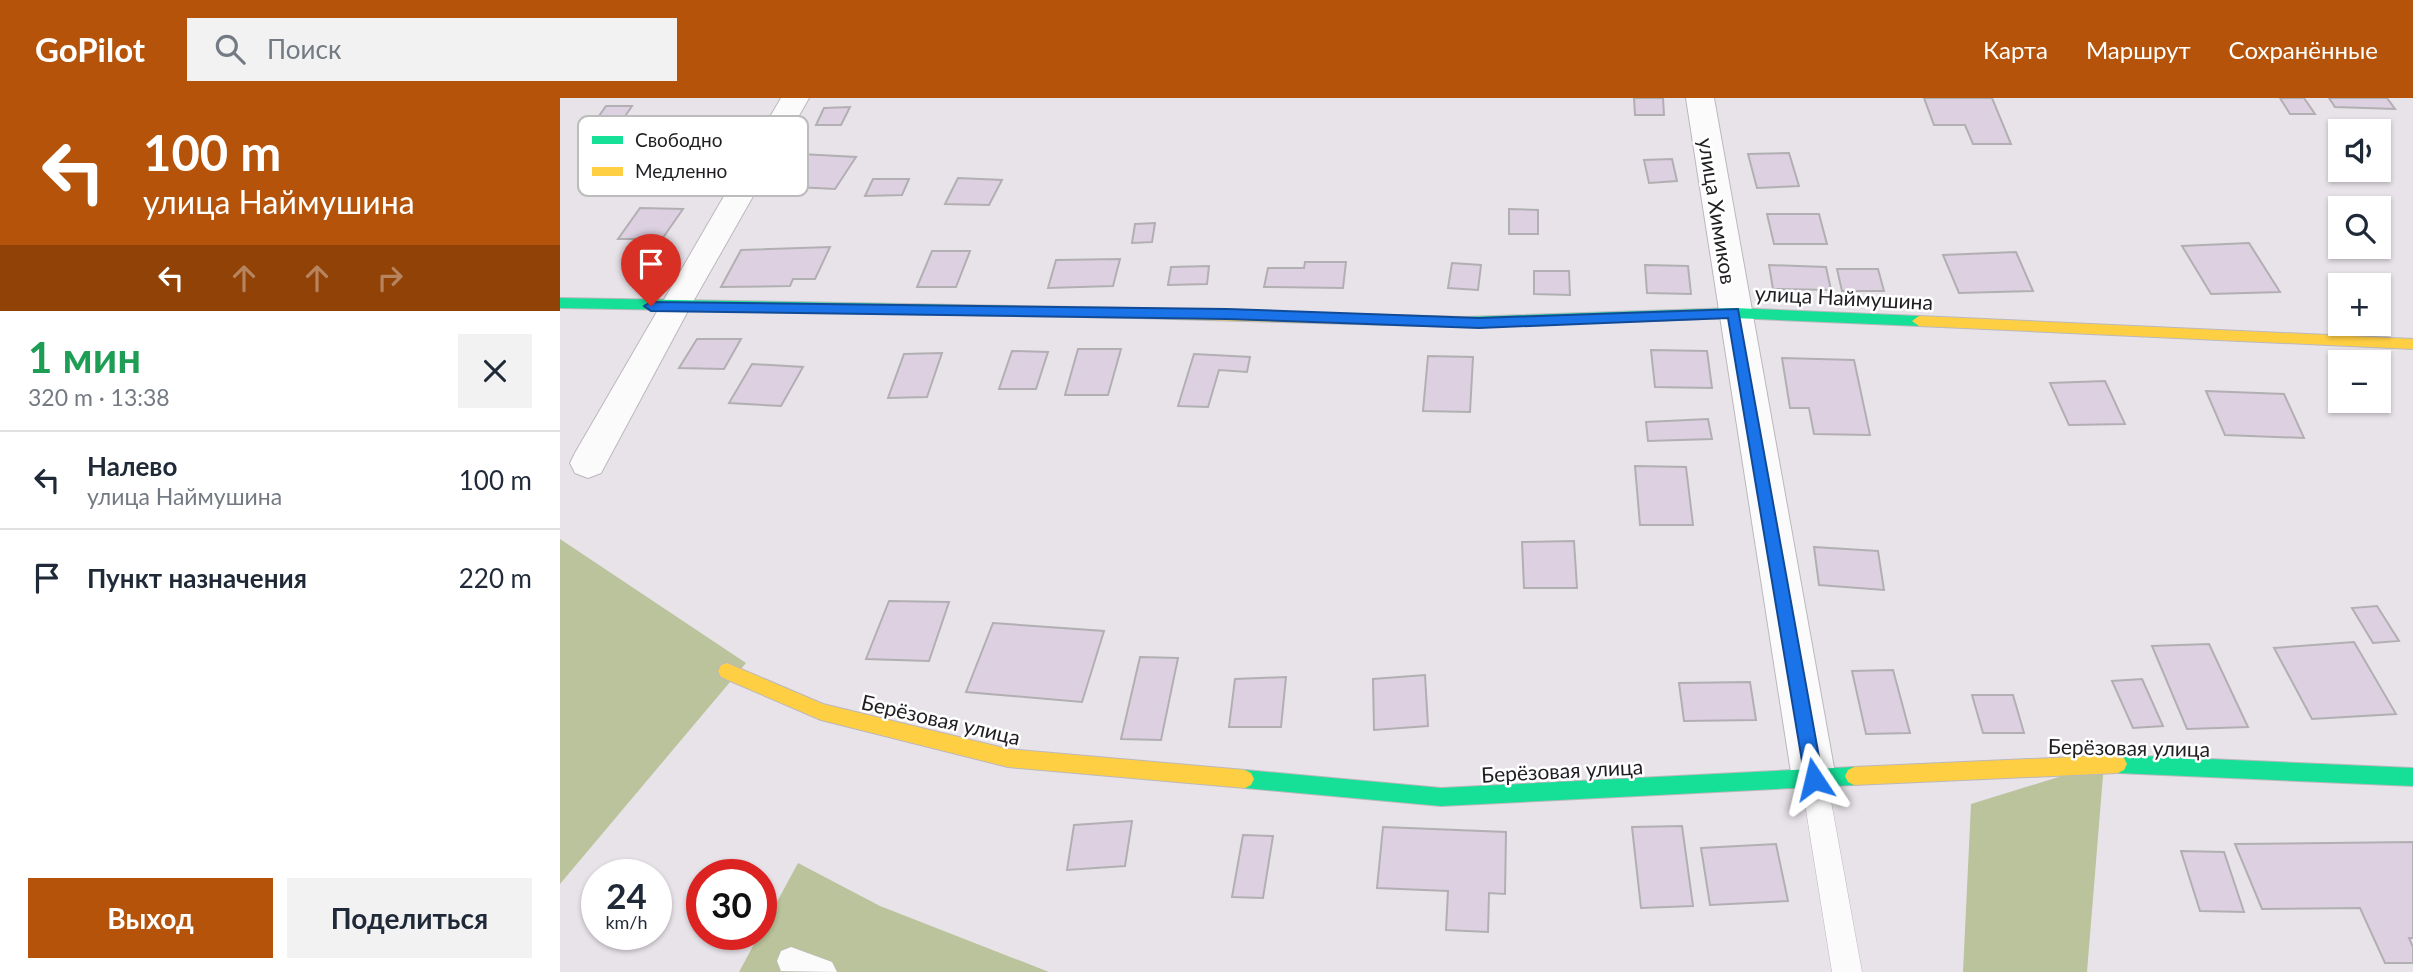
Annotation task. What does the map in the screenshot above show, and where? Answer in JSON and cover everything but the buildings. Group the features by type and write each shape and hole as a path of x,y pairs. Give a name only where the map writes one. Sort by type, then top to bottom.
{"street":[{"path":"785,116 795,98"},
{"name":"улица Химиков","path":"1700,98 1814,779"},
{"path":"588,463 738,196"},
{"name":"улица Наймушина","path":"560,303 674,307 1227,314 1479,323 1734,313 2413,345"},
{"name":"Берёзовая улица","path":"727,671 821,712 1008,758 1441,797 2104,763 2413,778"}],"lane":[{"path":"1814,779 1847,972"},
{"path":"791,961 822,972"}],"green space":[{"path":"560,539 746,663 560,884"},
{"path":"2104,763 2087,972 1963,972 1971,804"},
{"path":"798,863 880,906 1049,972 739,972 751,950 777,950 777,902"}],"traffic: fast":[{"path":"560,303 1136,313"},
{"path":"1464,322 1734,313 1919,321"},
{"path":"2118,764 2413,777"},
{"path":"1245,779 1441,797 1854,776"}],"traffic: slow":[{"path":"1136,313 1464,322"},
{"path":"1919,321 2413,344"},
{"path":"727,671 821,712 1008,758 1245,779"},
{"path":"1854,776 2118,764"}],"route":[{"path":"651,306 1227,314 1479,323 1734,313 1814,779"}]}
